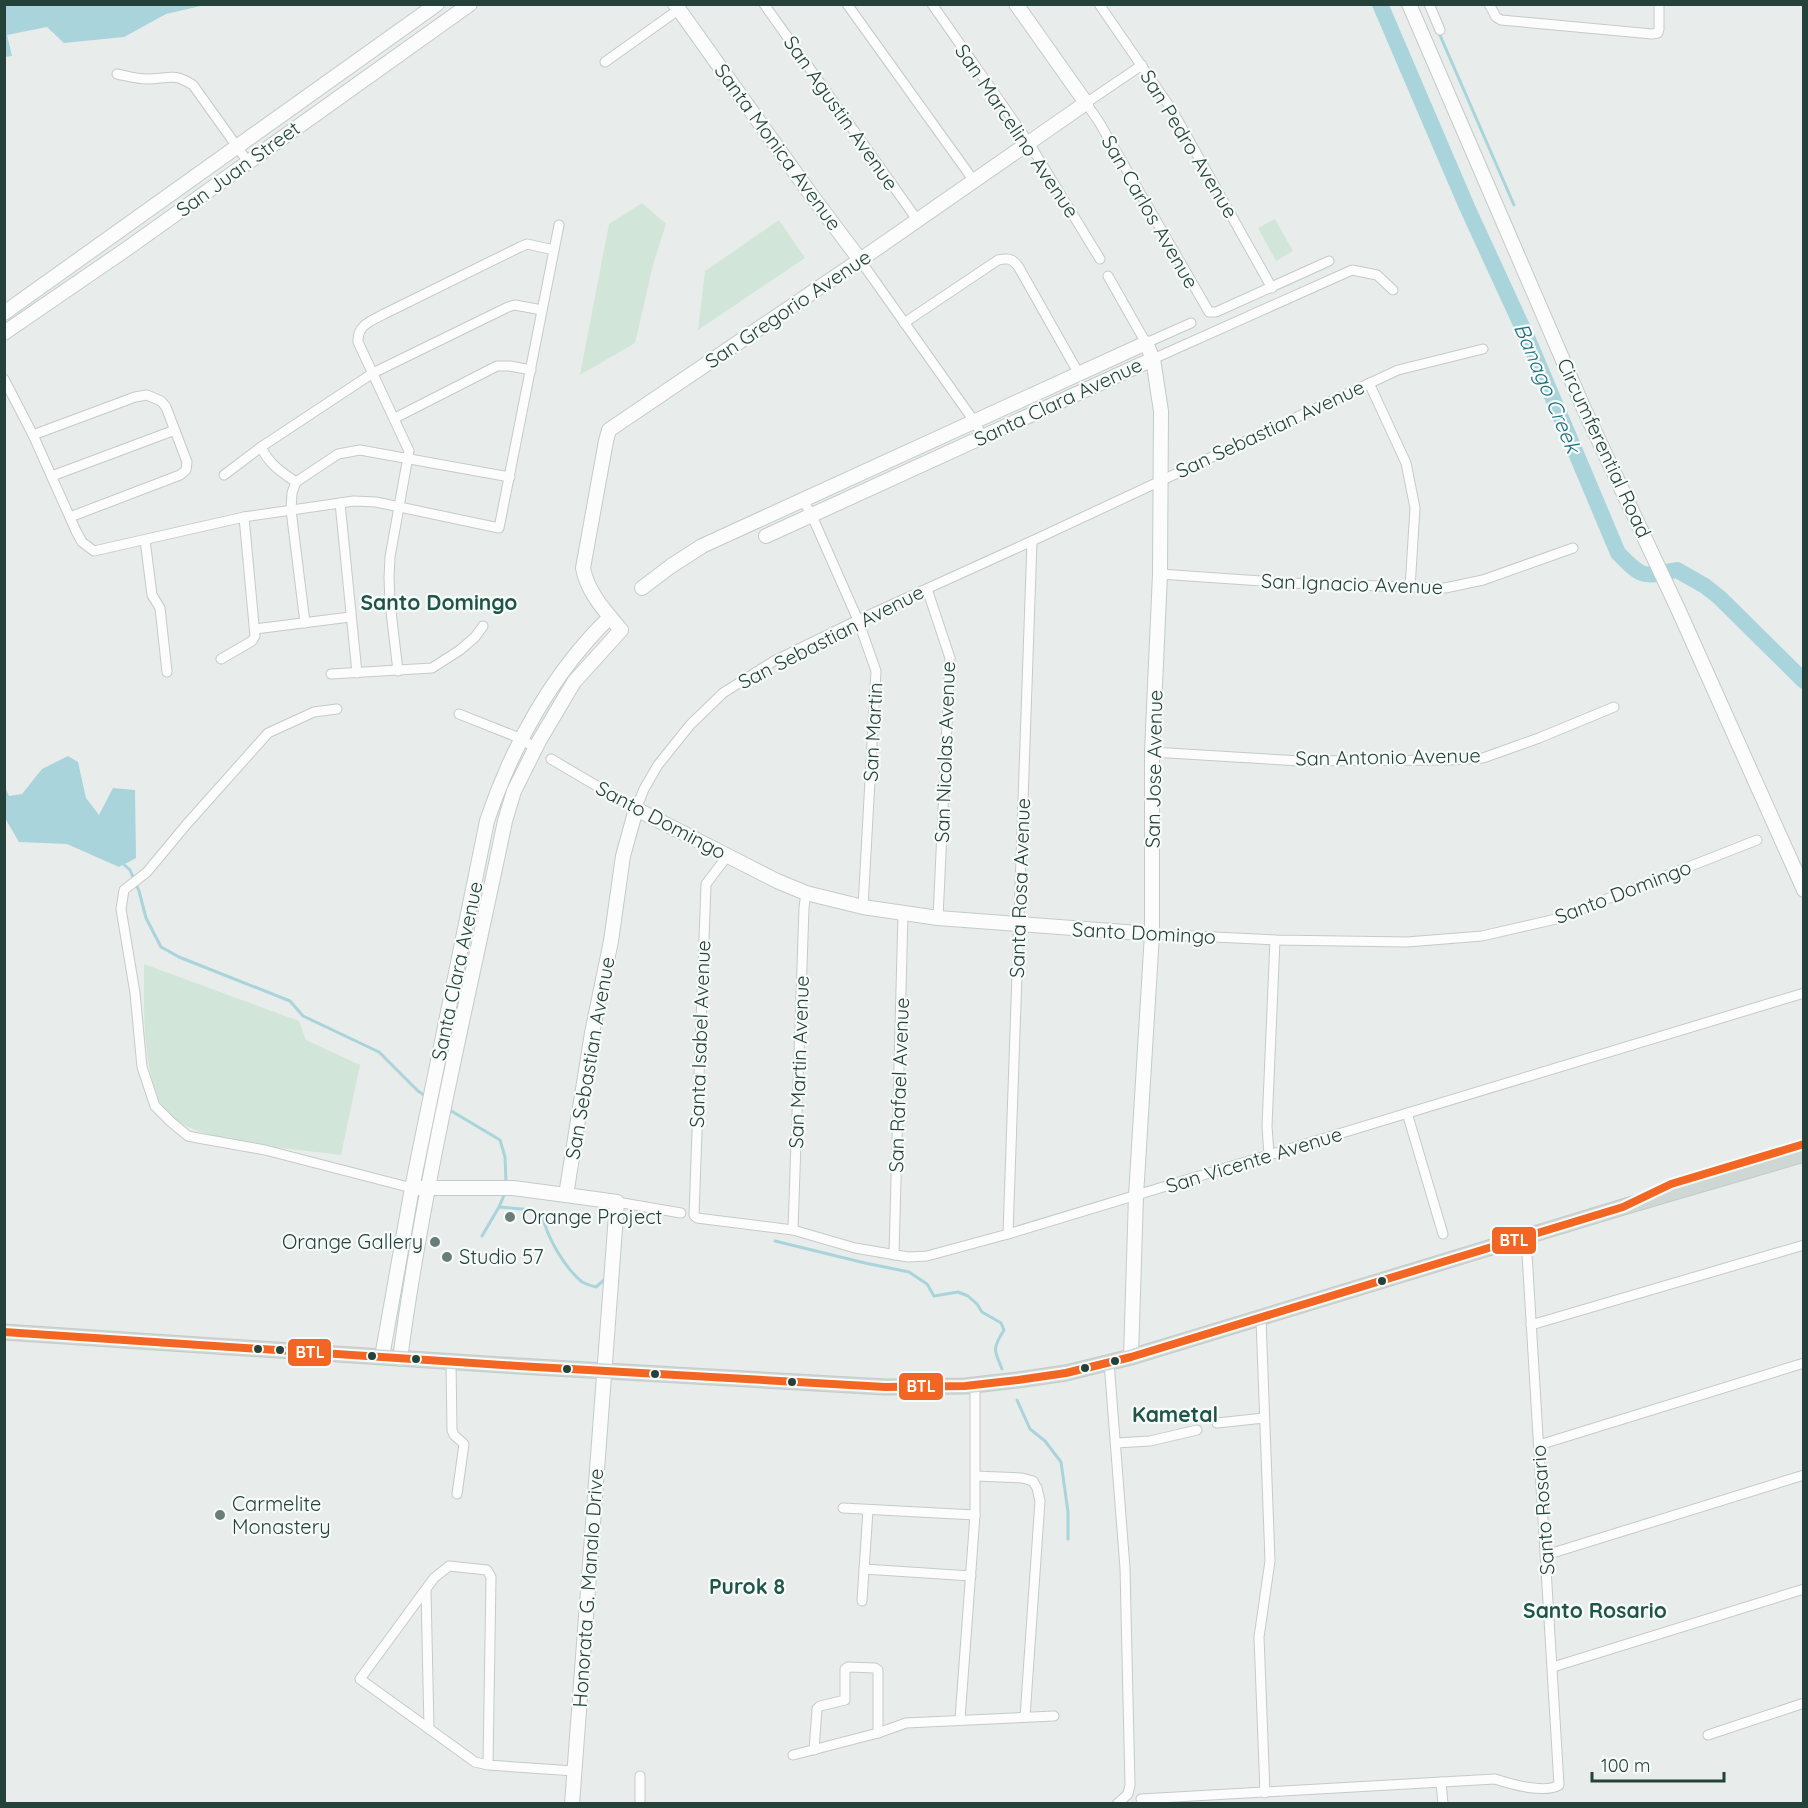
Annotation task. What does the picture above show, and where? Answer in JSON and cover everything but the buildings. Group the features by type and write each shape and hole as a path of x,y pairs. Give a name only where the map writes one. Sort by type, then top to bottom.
{"main road":[{"path":"1623,1207 1671,1184 1803,1144"},
{"path":"4,1332 603,1372 885,1387 975,1385 1056,1374 1131,1357 1803,1154"},
{"path":"1623,1207 1676,1202 1803,1164"}],"street":[{"name":"San Juan Street","path":"4,313 437,4"},
{"name":"San Juan Street","path":"4,333 470,4"},
{"name":"San Agustin Avenue","path":"764,4 918,221"},
{"path":"847,4 974,181"},
{"name":"San Marcelino Avenue","path":"932,4 1029,143 1100,259"},
{"name":"San Carlos Avenue","path":"1016,4 1099,122 1209,312 1216,312 1329,261"},
{"name":"San Pedro Avenue","path":"1099,4 1142,65 1186,135 1272,288"},
{"name":"Circumferential Road","path":"1409,4 1584,409 1803,885"},
{"path":"1429,4 1440,30"},
{"path":"1489,4 1496,17 1501,20 1652,34 1658,33 1659,29 1659,4"},
{"path":"605,62 680,6"},
{"name":"Santa Monica Avenue","path":"680,6 809,192 974,421 982,437"},
{"name":"San Gregorio Avenue","path":"621,630 589,587 582,568 609,430 918,221 1142,65"},
{"path":"117,74 145,79 172,76 193,85 248,162"},
{"path":"4,379 33,435 82,542 94,551 244,517 365,501 499,528 559,225"},
{"path":"398,671 390,603 390,557 409,458 409,447 358,342 358,333 363,326 527,244 554,250"},
{"path":"904,323 998,260 1009,259 1018,266 1079,374"},
{"name":"Santa Clara Avenue","path":"766,536 1352,270 1377,275 1393,290"},
{"path":"1108,276 1146,343"},
{"path":"224,475 261,447 373,373 508,307 515,305 542,310"},
{"name":"Santa Clara Avenue","path":"642,588 702,546 1191,323"},
{"name":"San Jose Avenue","path":"1131,1357 1136,1196 1152,934 1152,752 1162,480 1161,411 1153,359 1146,343"},
{"name":"San Sebastian Avenue","path":"566,1195 592,1033 611,941 623,856 636,809 644,789 670,749 695,719 723,693 774,661 858,620 1369,383 1414,364 1483,349"},
{"path":"395,418 497,366 531,370"},
{"path":"1369,383 1406,463 1411,485 1415,508 1410,588"},
{"path":"33,435 142,395 161,401 166,407 187,462 183,473 70,517"},
{"path":"52,476 175,430"},
{"path":"261,447 273,466 296,482"},
{"path":"305,623 290,502 296,482 345,451 360,450 510,477"},
{"name":"San Martin","path":"803,500 858,620 876,671 863,907"},
{"path":"340,503 357,673"},
{"path":"221,658 252,641 255,636 244,517"},
{"path":"145,540 152,595 160,608 167,672"},
{"name":"Santa Rosa Avenue","path":"1008,1234 1032,541"},
{"name":"San Ignacio Avenue","path":"1160,574 1288,583 1445,588 1483,580 1573,548"},
{"name":"San Nicolas Avenue","path":"927,589 950,658 938,918"},
{"name":"Santa Clara Avenue","path":"382,1357 412,1188 487,821 499,785 522,739 561,672 610,616"},
{"path":"255,629 350,617"},
{"path":"331,674 432,668 460,650 475,637 483,626"},
{"name":"Santa Clara Avenue","path":"400,1359 428,1188 505,821 514,790 574,682 621,630"},
{"name":"San Antonio Avenue","path":"1152,752 1300,761 1483,758 1539,738 1614,706"},
{"path":"337,709 314,712 268,733 143,874 124,890 121,909 134,985 142,1067 155,1106 188,1136 265,1150 412,1188 513,1188 681,1212"},
{"path":"459,714 522,739 536,749"},
{"name":"Santo Domingo","path":"551,759 636,809 777,881 806,893 903,914 1018,925 1275,940 1407,942 1482,936 1556,919 1757,840"},
{"name":"Santa Isabel Avenue","path":"697,1218 692,1211 706,884 728,855"},
{"name":"San Martin Avenue","path":"793,1230 806,893"},
{"name":"San Rafael Avenue","path":"894,1256 903,914"},
{"path":"1269,1155 1267,1126 1275,940"},
{"name":"San Vicente Avenue","path":"697,1218 793,1230 855,1248 894,1256 927,1256 1136,1196 1803,993"},
{"path":"1407,1113 1443,1234"},
{"name":"Honorata G. Manalo Drive","path":"572,1803 617,1202"},
{"name":"Santo Rosario","path":"1441,1782 1495,1779 1517,1786 1553,1788 1558,1787 1560,1782 1526,1237"},
{"path":"1531,1325 1803,1245"},
{"path":"1261,1319 1270,1561 1259,1637 1265,1793"},
{"path":"451,1362 452,1430 464,1444 457,1494"},
{"path":"1109,1362 1125,1568 1130,1785 1128,1794 1117,1803"},
{"path":"1539,1445 1803,1363"},
{"path":"960,1719 975,1515 975,1385"},
{"path":"1217,1423 1264,1418"},
{"path":"1116,1443 1150,1441 1197,1430"},
{"path":"1546,1555 1803,1475"},
{"path":"976,1476 1022,1478 1033,1481 1040,1501 1025,1717"},
{"path":"843,1508 975,1515"},
{"path":"862,1601 868,1510"},
{"path":"488,1765 491,1575 487,1570 448,1566 439,1573 360,1679 475,1762 488,1765 574,1771"},
{"path":"864,1569 971,1576"},
{"path":"1553,1667 1803,1589"},
{"path":"426,1590 429,1730"},
{"path":"814,1750 817,1709 820,1706 845,1700 845,1669 848,1667 878,1670 879,1733"},
{"path":"1708,1735 1803,1703"},
{"path":"793,1755 879,1733 903,1723 1054,1716"},
{"path":"640,1776 640,1803"},
{"path":"1141,1798 1196,1800 1265,1793 1441,1782 1443,1803"}],"green space":[{"path":"642,203 666,224 653,265 635,343 580,375 609,224"},
{"path":"1275,219 1293,251 1276,261 1258,228"},
{"path":"779,220 805,258 698,330 705,271"},
{"path":"144,964 299,1021 306,1040 360,1065 341,1155 273,1147 219,1137 195,1130 176,1120 163,1109 148,1061 144,1013"}],"water":[{"path":"4,5 205,5 166,14 124,37 64,43 47,27 7,35 12,56 5,57"},
{"path":"68,756 78,762 86,798 99,815 113,788 135,790 136,858 119,867 67,844 19,842 5,818 5,787 9,796 22,794 42,769"}],"waterway":[{"name":"Banago Creek","path":"1380,4 1467,207 1530,344 1618,553 1633,568 1644,574 1677,570 1705,586 1804,681"},
{"path":"1439,33 1514,205"},
{"path":"121,862 130,870 139,891 146,918 161,947 179,957 290,1001 303,1016 379,1052 427,1097"},
{"path":"448,1109 500,1140 505,1157 506,1183"},
{"path":"482,1236 505,1193"},
{"path":"500,1207 532,1210 542,1215 557,1251 575,1276 582,1282 596,1287 604,1280"},
{"path":"775,1241 909,1272 927,1284 934,1296 958,1292 968,1296 982,1312 1001,1323 1004,1330 996,1350 1002,1369"},
{"path":"1017,1400 1030,1429 1045,1441 1061,1462 1068,1512 1068,1539"}],"transit line":[{"name":"BTL","path":"4,1332 518,1366 885,1387 965,1386 1066,1373 1131,1357 1623,1207 1671,1184 1804,1144"}],"place":[{"name":"Orange Project","path":"510,1217"},
{"name":"Orange Gallery","path":"435,1242"},
{"name":"Studio 57","path":"447,1257"},
{"name":"Carmelite Monastery","path":"220,1515"}],"district":[{"name":"Santo Domingo","path":"439,603"},
{"name":"Kametal","path":"1175,1415"},
{"name":"Purok 8","path":"747,1587"},
{"name":"Santo Rosario","path":"1595,1611"}]}
